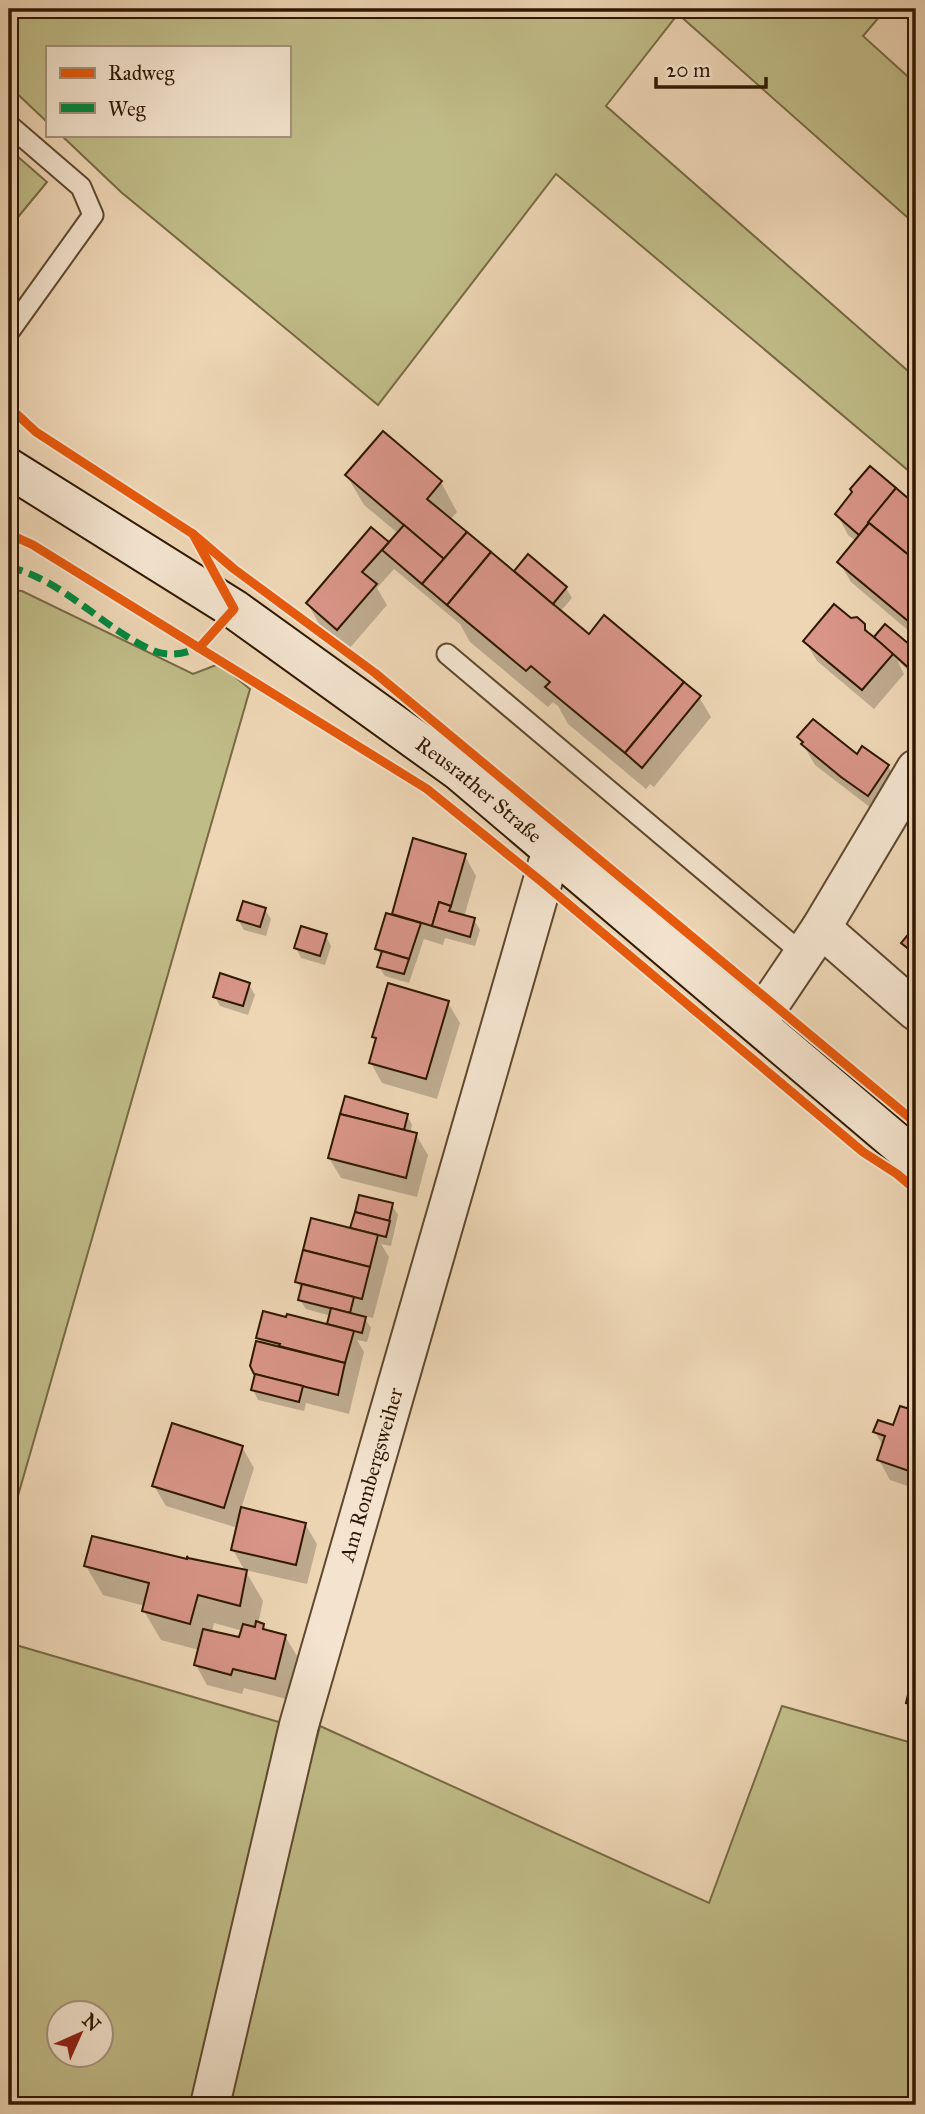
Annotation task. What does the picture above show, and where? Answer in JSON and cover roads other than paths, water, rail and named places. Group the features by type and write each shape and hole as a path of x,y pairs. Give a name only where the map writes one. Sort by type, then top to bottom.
{"street":[{"name":"Reusrather Straße","path":"9,468 267,631 458,771 916,1159"},
{"path":"757,1023 812,941 916,769"},
{"name":"Am Rombergsweiher","path":"210,2105 299,1725 552,849"},
{"path":"812,941 916,1011"}],"lane":[{"path":"9,125 81,187 93,215 9,332"},
{"path":"447,654 812,941"}]}
